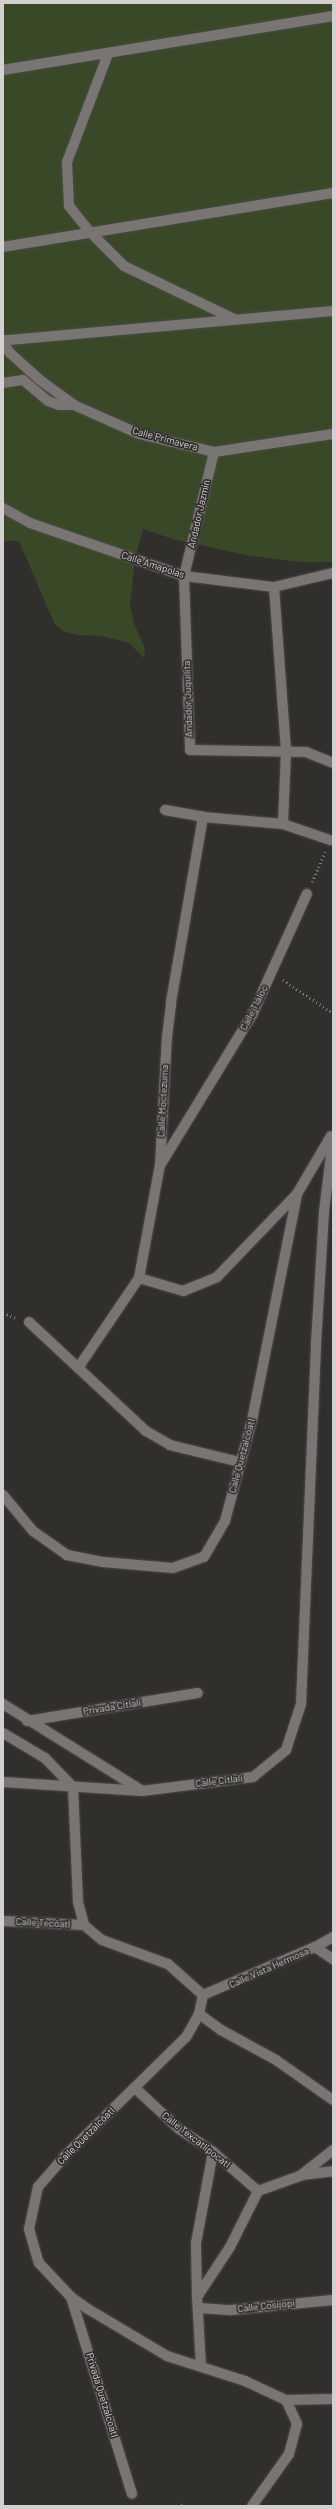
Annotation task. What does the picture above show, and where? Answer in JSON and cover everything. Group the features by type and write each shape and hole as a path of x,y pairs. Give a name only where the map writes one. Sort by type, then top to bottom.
{"street":[{"path":"3,70 333,16"},
{"path":"108,54 67,162 69,206 89,231 124,266 237,320 333,311"},
{"path":"3,247 89,231 333,193"},
{"name":"Calle Primavera","path":"237,320 6,340 6,346 10,353 74,405 139,434 214,452 333,434"},
{"path":"3,383 23,380 48,400 59,405 74,405"},
{"name":"Andador Jazmín","path":"184,576 214,452"},
{"name":"Calle Amapolas","path":"3,508 30,523 184,576 274,587 333,573"},
{"name":"Andador Juquilita","path":"184,576 190,750 286,752"},
{"path":"274,587 286,752 283,824"},
{"path":"286,752 306,752 333,763"},
{"path":"165,810 203,817 283,824 330,840"},
{"name":"Calle Moctezuma","path":"78,1368 139,1278 160,1165 167,1037 203,817"},
{"name":"Calle Tláloc","path":"160,1165 252,1015 307,894"},
{"name":"Calle Quetzalcóatl","path":"3,1495 33,1531 67,1555 102,1562 173,1568 204,1557 225,1521 252,1420 297,1194 333,1134"},
{"name":"Calle Citlali","path":"3,1782 142,1791 253,1777 286,1750 301,1704 316,1343 324,1212 333,1139"},
{"path":"139,1278 183,1291 216,1277 297,1194"},
{"path":"29,1322 146,1431 170,1445 240,1462"},
{"name":"Privada Citlali","path":"27,1720 198,1693"},
{"path":"3,1704 142,1791"},
{"path":"3,1733 44,1758 73,1787 78,1902 84,1925 102,1940 168,1964 203,1996"},
{"name":"Calle Tecóatl","path":"3,1921 84,1925"},
{"path":"315,1947 333,1937"},
{"name":"Calle Vista Hermosa","path":"203,1996 315,1947 333,1959"},
{"name":"Calle Quetzalcóatl","path":"203,1996 199,2014 186,2037 65,2156 38,2187 29,2229 39,2263 71,2296 88,2310 167,2356 245,2381 286,2400"},
{"path":"199,2014 221,2030 276,2060 333,2100"},
{"name":"Calle Texcatlipocatl","path":"135,2088 178,2128 213,2152 258,2192"},
{"path":"300,2176 333,2150"},
{"path":"200,2366 196,2243 213,2152"},
{"path":"197,2297 230,2247 258,2192 300,2176 333,2171"},
{"name":"Privada Quetzalcoatl","path":"71,2296 132,2494"},
{"name":"Calle Cosijopí","path":"199,2308 231,2310 333,2300"},
{"path":"252,2506 289,2454 297,2424 286,2400 333,2399"}],"path":[{"path":"307,894 330,840"},
{"path":"271,972 333,1013"}],"green space":[{"path":"3,3 333,3 333,562 300,562 251,556 176,540 143,529 135,559 130,605 134,624 145,648 144,658 129,643 102,636 77,635 63,631 55,625 19,541 3,541"}]}
